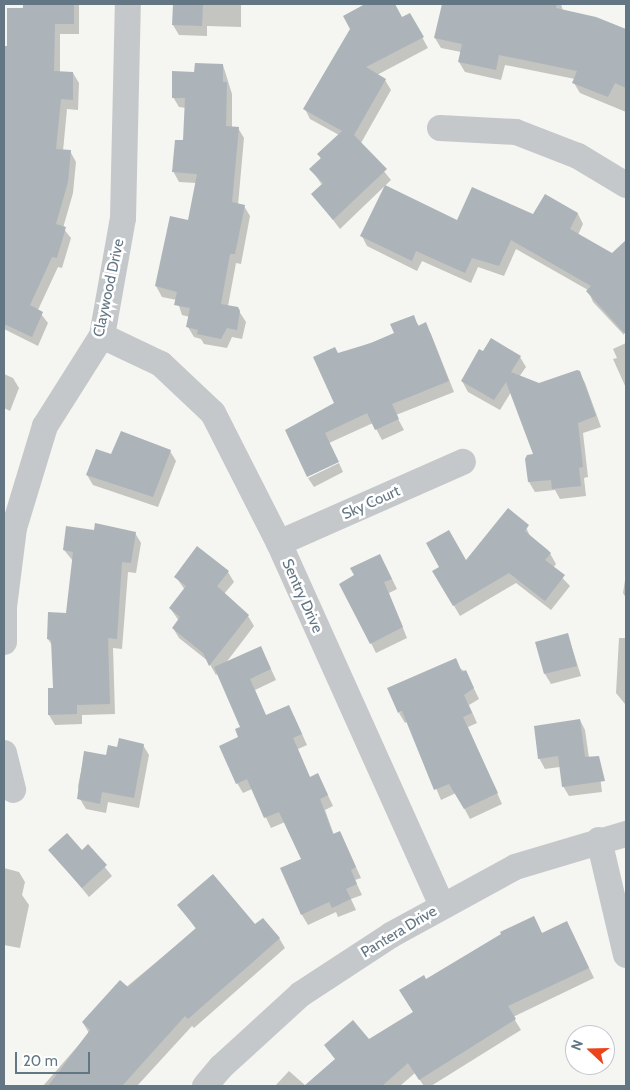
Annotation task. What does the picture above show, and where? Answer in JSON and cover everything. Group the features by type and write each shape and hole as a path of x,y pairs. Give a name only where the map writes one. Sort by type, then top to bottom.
{"street":[{"name":"Claywood Drive","path":"4,642 4,608 14,528 45,426 102,336 123,218 128,4"},
{"path":"440,128 516,132 578,156 626,185"},
{"name":"Sentry Drive","path":"102,336 161,364 213,413 279,543 442,906"},
{"name":"Sky Court","path":"279,543 463,462"},
{"path":"4,753 13,790"},
{"name":"Pantera Drive","path":"205,1086 221,1067 301,994 391,935 515,867 599,840 626,834"},
{"path":"599,840 626,955"}],"building":[{"path":"23,4 74,4 74,24 55,24 54,71 73,72 73,100 61,99 56,149 71,150 68,182 56,224 66,227 57,258 52,257 30,305 43,312 32,337 4,324 4,46 7,46 7,8 23,8"},
{"path":"173,4 203,4 202,26 172,25"},
{"path":"365,4 395,4 402,17 410,13 424,37 366,67 386,79 354,135 387,169 333,220 311,194 323,183 309,169 321,158 317,154 342,131 303,109 350,29 343,16"},
{"path":"442,4 557,4 556,8 596,17 626,29 626,88 615,83 608,97 572,83 577,71 499,55 496,70 458,62 462,44 434,38"},
{"path":"195,63 223,64 223,82 227,82 226,126 239,127 232,202 245,205 235,254 230,254 221,304 238,307 240,311 237,330 227,328 221,339 197,334 198,330 186,327 190,308 174,305 177,292 155,286 170,216 188,220 197,174 172,172 175,140 183,140 185,98 172,98 172,71 194,72"},
{"path":"385,185 457,220 472,187 533,214 545,194 578,213 570,229 612,253 626,240 626,335 586,291 591,286 511,240 499,266 472,258 465,273 416,251 412,261 360,236"},
{"path":"414,315 418,326 426,322 449,381 392,404 399,419 375,430 367,413 325,433 339,462 307,477 285,430 334,403 313,357 335,347 338,353 371,343 394,333 390,324"},
{"path":"491,338 521,356 511,372 539,383 577,370 580,371 596,416 578,423 583,467 579,468 581,486 552,489 551,480 528,482 525,459 527,455 533,454 506,382 494,400 461,381 479,349 483,351"},
{"path":"121,431 171,450 153,497 86,475 96,449 111,454"},
{"path":"508,508 529,525 525,531 551,553 545,560 565,575 545,601 509,573 453,606 432,571 439,567 426,543 449,530 466,560"},
{"path":"95,523 136,532 131,563 122,562 117,639 108,638 110,704 77,705 77,714 48,715 48,688 53,688 51,640 47,639 48,612 66,613 73,552 63,550 66,526 94,530"},
{"path":"197,546 229,571 217,586 249,615 209,666 203,653 172,628 180,617 169,608 186,586 174,577"},
{"path":"380,554 392,579 384,582 403,627 370,644 339,584 354,575 350,568"},
{"path":"568,633 577,666 544,674 535,642"},
{"path":"261,646 271,669 250,679 266,715 289,705 302,734 293,738 310,777 318,773 328,795 320,799 333,834 340,831 356,867 351,870 357,884 346,889 351,899 332,908 329,902 301,915 280,868 301,859 279,812 264,818 247,779 236,784 219,746 238,737 235,729 240,727 214,667"},
{"path":"456,658 462,672 466,670 474,688 464,695 472,713 463,717 498,793 464,809 449,784 434,790 402,711 398,713 387,688"},
{"path":"580,719 585,757 599,756 605,781 562,787 558,756 538,759 534,726"},
{"path":"119,738 144,744 134,798 102,792 100,804 77,799 84,751 106,755 108,745 117,747"},
{"path":"67,833 82,850 88,844 107,865 82,888 48,850"},
{"path":"213,874 255,924 263,918 280,938 188,1019 185,1016 122,1086 48,1086 90,1030 82,1022 120,980 128,987 196,928 177,905"},
{"path":"534,916 542,933 567,921 589,968 508,1006 516,1019 419,1080 408,1063 382,1086 304,1086 335,1059 324,1045 353,1020 369,1039 413,1012 399,990 424,975 426,979 501,934 500,932"}]}
